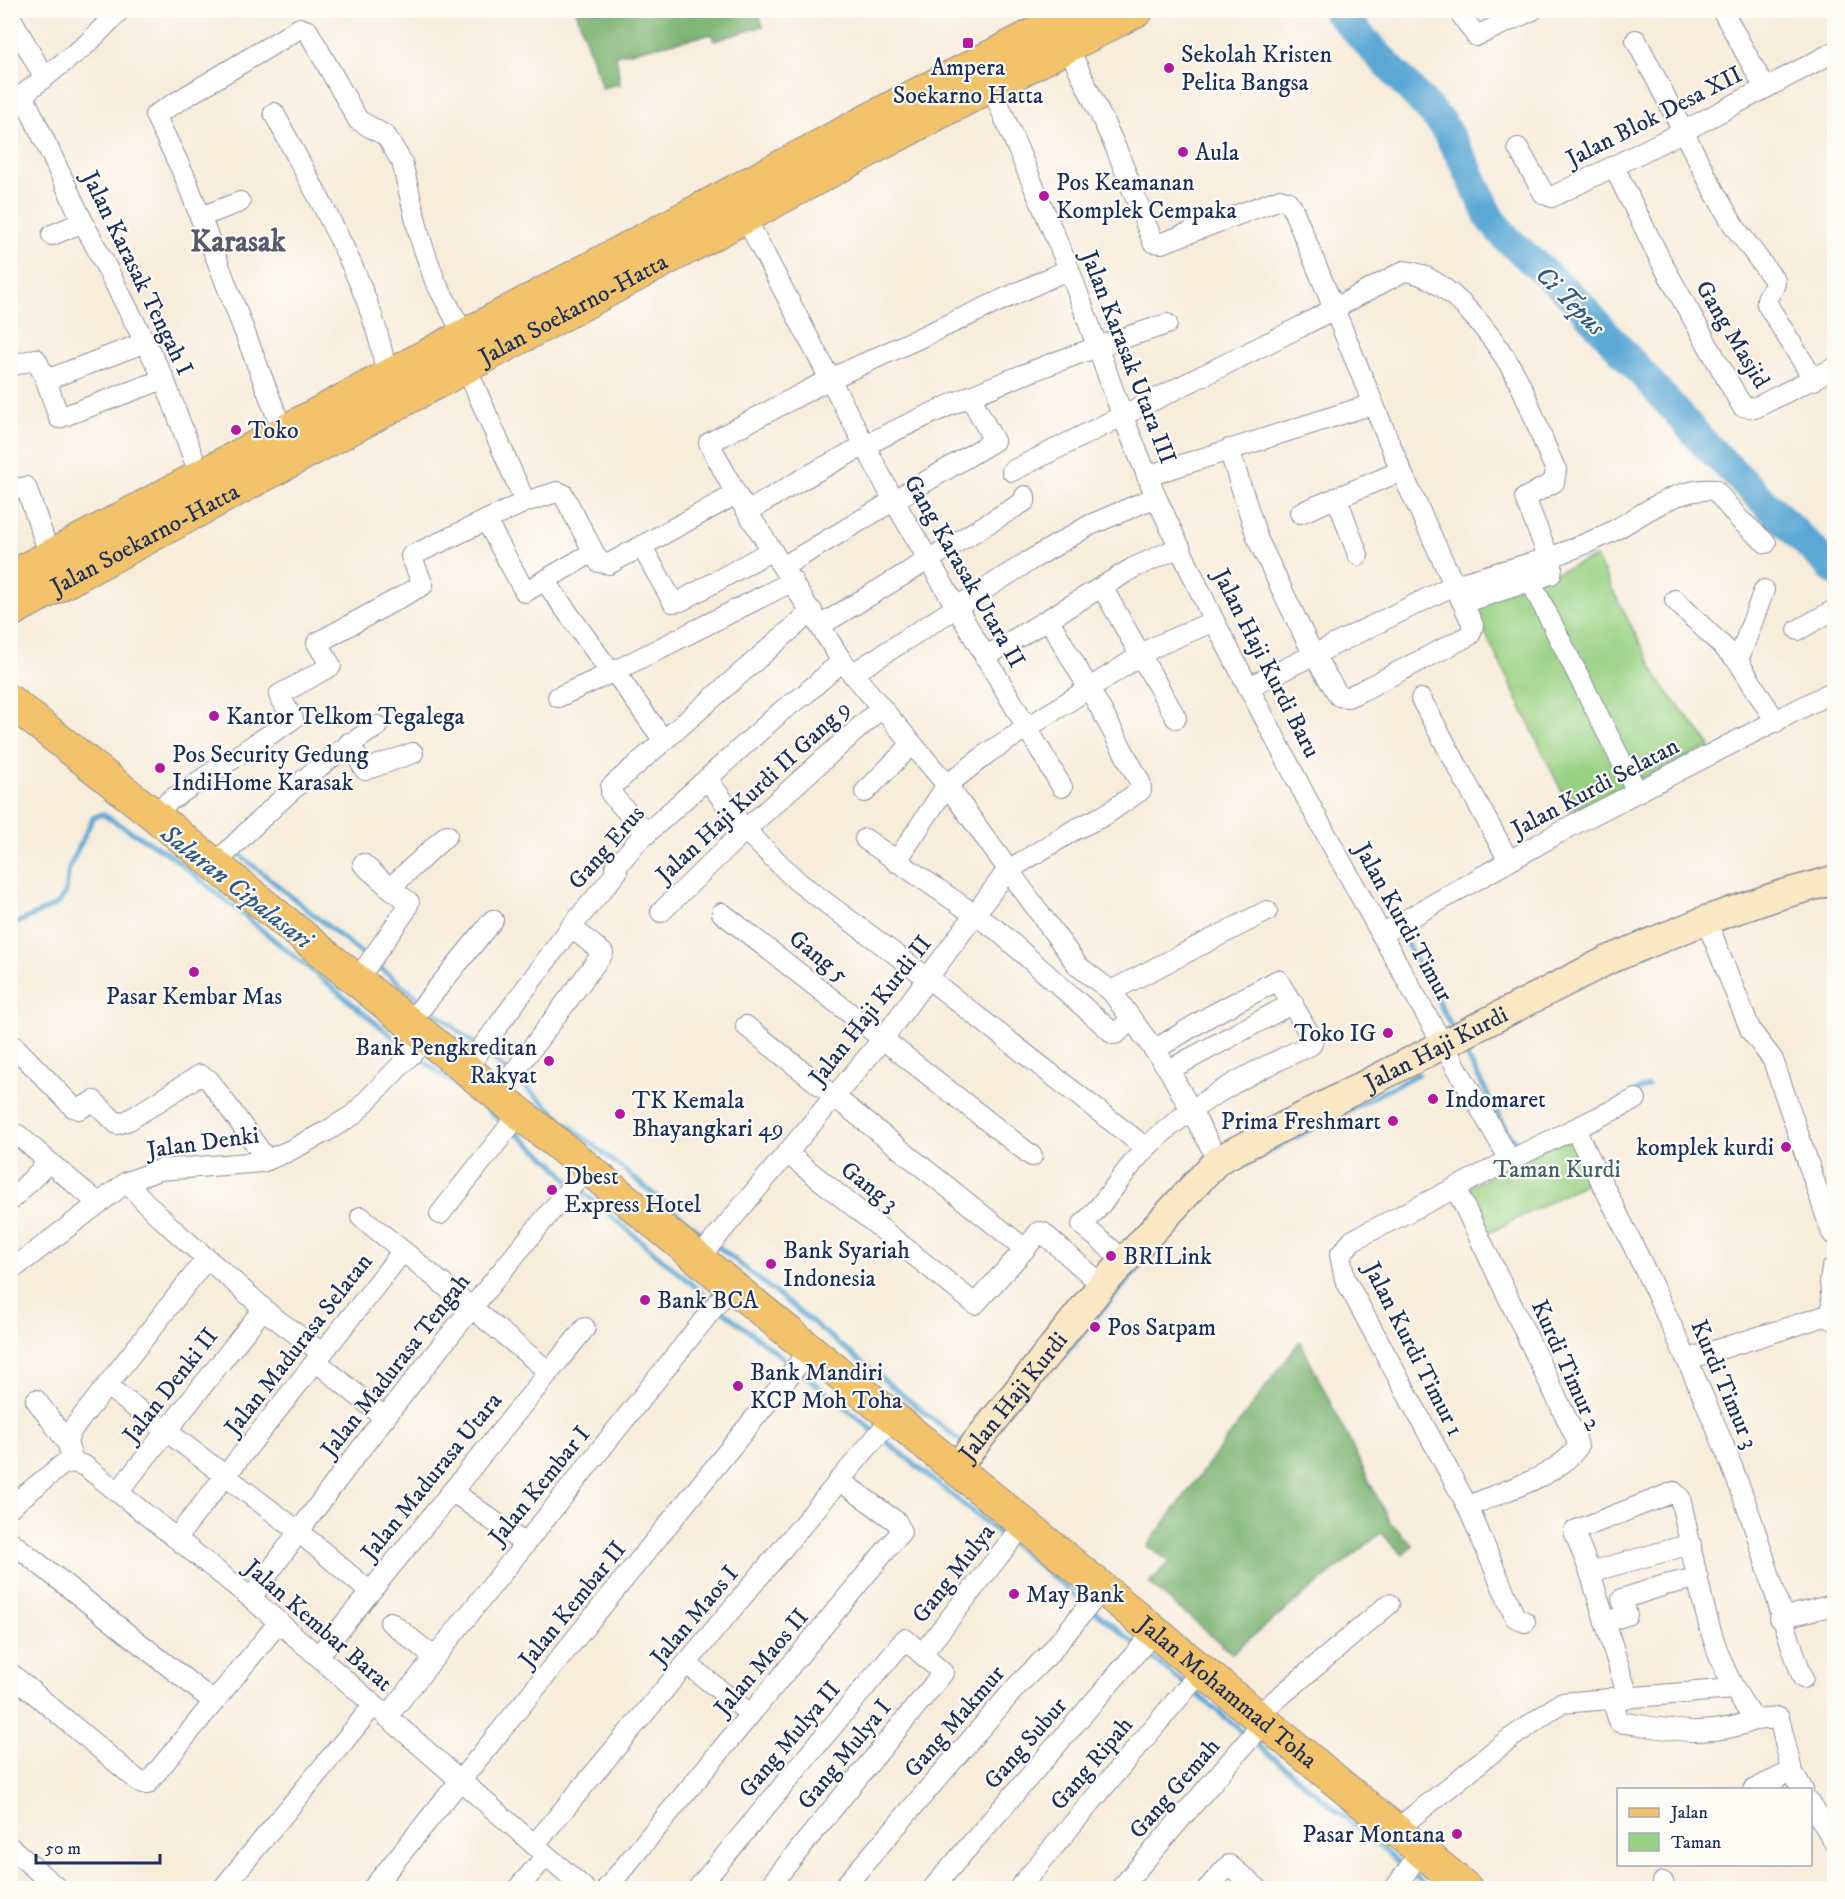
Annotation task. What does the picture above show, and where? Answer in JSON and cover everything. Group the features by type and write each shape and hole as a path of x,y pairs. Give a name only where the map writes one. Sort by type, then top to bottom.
{"highway":[{"name":"Jalan Soekarno-Hatta","path":"10,611 29,574 200,476 386,377 465,351 745,217 904,117 1082,10"},
{"name":"Jalan Soekarno-Hatta","path":"29,574 465,351 904,117 991,86 1137,10"},
{"path":"10,626 29,574"}],"main road":[{"name":"Jalan Mohammad Toha","path":"12,704 154,815 357,980 415,1042 466,1069 810,1350 880,1433 956,1469 1024,1524 1096,1597 1155,1631 1466,1888"}],"street":[{"path":"17,100 88,43 120,10"},
{"path":"1458,10 1476,36 1533,10"},
{"path":"1722,10 1765,88"},
{"path":"10,16 44,77"},
{"path":"283,432 185,177 156,116 300,28 306,28 358,120 386,136 402,162 423,249 525,502"},
{"path":"1636,40 1734,226 1773,277 1775,287 1766,298 1767,304 1814,380"},
{"path":"1068,47 1116,148 1153,242 1162,243 1280,199 1287,201 1298,219 1401,471 1463,603 1473,630 1462,641 1348,697 1339,696 1313,654 1258,540 1229,449"},
{"name":"Jalan Blok Desa XII","path":"1518,148 1548,197 1614,167 1834,52"},
{"name":"Jalan Karasak Utara III","path":"991,86 1069,269 1123,417 1180,547"},
{"name":"Jalan Karasak Tengah I","path":"17,100 147,342 164,379 200,476"},
{"path":"274,113 353,273 377,329 385,360 386,377"},
{"name":"Gang Masjid","path":"1614,167 1664,265 1742,406 1755,408 1834,368"},
{"path":"200,217 240,202"},
{"name":"Gang Karasak Utara II","path":"745,217 828,380 894,501 1062,787"},
{"path":"52,235 82,222"},
{"path":"1069,269 828,380 709,443 736,494 847,667 946,786 1078,966 1111,991 1169,1070 1192,1108 1218,1160"},
{"path":"1012,471 1123,417 1397,274 1411,272 1444,287 1486,332 1516,377 1557,470 1554,482 1525,498 1549,558 1552,567 1551,574 1463,603"},
{"path":"749,511 864,444 970,396 1098,346 1167,324"},
{"path":"46,380 147,342"},
{"path":"10,366 36,359 59,418 164,379"},
{"path":"558,697 612,672 788,574 894,501 994,441 970,396"},
{"path":"1148,476 1373,404"},
{"path":"1300,513 1401,471"},
{"path":"10,490 26,487 29,574"},
{"path":"1249,687 1454,585 1549,558 1611,532 1670,498 1704,489 1715,490 1739,519 1766,543"},
{"path":"154,815 169,801 293,719 279,695 331,666 317,643 423,585 411,556 456,537 525,502 557,492 562,494 598,562 609,564 736,494"},
{"path":"648,834 611,794 610,790 664,741 816,618 929,558 1025,501 1025,496"},
{"name":"Gang Erus","path":"466,1069 571,927 616,872 615,868 648,834 784,709 847,667 955,608 1090,525 1156,496"},
{"path":"1337,498 1358,555"},
{"path":"487,522 524,592 593,552"},
{"path":"642,547 673,602 681,601 772,550"},
{"path":"985,657 1133,568 1180,547"},
{"name":"Jalan Haji Kurdi Baru","path":"1180,547 1214,621 1309,802"},
{"path":"545,581 664,741"},
{"path":"1102,587 1176,718"},
{"path":"1738,660 1764,590"},
{"path":"1536,592 1637,792"},
{"path":"1675,600 1738,660 1776,722"},
{"path":"1798,630 1834,610"},
{"path":"1007,872 1074,830 1105,815 1141,789 1140,782 1089,689 1048,620"},
{"path":"896,862 946,786 989,752 1140,655 1214,621"},
{"name":"Jalan Kurdi Selatan","path":"1382,934 1509,861 1637,792 1834,691"},
{"path":"1420,699 1509,861"},
{"name":"Jalan Haji Kurdi II Gang 9","path":"661,912 745,830 881,708"},
{"path":"214,864 259,821 349,743 378,726"},
{"path":"349,743 365,770 413,753"},
{"path":"865,792 912,744"},
{"path":"708,780 745,830 798,882 929,979 1146,1148"},
{"name":"Jalan Kurdi Timur","path":"1309,802 1447,1052 1510,1160"},
{"path":"390,888 447,835"},
{"path":"865,839 997,930 1114,1034 1118,1034 1131,1019"},
{"path":"357,980 406,910 409,902 363,864"},
{"name":"Jalan Haji Kurdi II","path":"698,1259 882,1040 1007,872"},
{"name":"Jalan Haji Kurdi","path":"956,1469 1102,1285 1218,1160 1447,1052 1608,960 1708,924 1780,894 1834,880"},
{"path":"1111,991 1266,911"},
{"name":"Gang 5","path":"722,913 1032,1156"},
{"name":"Jalan Denki","path":"10,1271 127,1182 159,1170 267,1160 289,1151 353,1116 415,1042 494,920"},
{"path":"1708,924 1751,1031 1773,1060 1789,1115 1834,1235"},
{"path":"440,1214 603,953 571,927"},
{"path":"1124,1260 1082,1225 1097,1212 1146,1148 1192,1108 1313,1043 1281,981 1275,981 1154,1050"},
{"path":"1169,1070 1293,1003"},
{"path":"746,1026 1025,1249 1039,1232 1042,1232 1102,1285"},
{"path":"10,1047 15,1047 73,1107 80,1109 94,1101 117,1124 129,1120 200,1075 204,1076 267,1160"},
{"name":"Jalan Kurdi Timur 1","path":"1468,1507 1345,1279 1340,1255 1353,1240 1636,1099"},
{"name":"Kurdi Timur 3","path":"1575,1129 1655,1286 1688,1359 1743,1495 1780,1618 1803,1678"},
{"path":"10,1139 18,1135 97,1203"},
{"name":"Gang 3","path":"788,1154 975,1304 1025,1249"},
{"path":"10,1201 49,1162"},
{"name":"Jalan Madurasa Tengah","path":"251,1598 298,1531 471,1307 587,1168"},
{"path":"127,1182 162,1221 207,1258 386,1418"},
{"name":"Kurdi Timur 2","path":"1456,1189 1576,1438 1578,1447 1570,1459 1532,1480 1468,1507"},
{"path":"361,1217 403,1251"},
{"name":"Jalan Madurasa Selatan","path":"177,1537 403,1251 548,1371"},
{"path":"67,1442 71,1431 207,1258"},
{"path":"1688,1359 1825,1316 1834,1319 1830,1281 1832,1269"},
{"name":"Jalan Kembar I","path":"223,1888 380,1711 434,1657 731,1286"},
{"name":"Jalan Denki II","path":"119,1491 265,1312"},
{"name":"Jalan Madurasa Utara","path":"318,1656 585,1328"},
{"name":"Jalan Kembar II","path":"373,1888 810,1350"},
{"path":"107,1386 298,1531 370,1592"},
{"path":"10,1507 62,1465 73,1462 67,1442 36,1400"},
{"name":"Jalan Maos I","path":"518,1888 540,1850 687,1664 880,1433"},
{"name":"Jalan Kembar Barat","path":"73,1462 86,1466 119,1491 251,1598 584,1888"},
{"name":"Jalan Maos II","path":"607,1888 901,1532 897,1522 839,1480"},
{"path":"452,1491 525,1544"},
{"path":"1755,1720 1733,1689 1712,1636 1678,1494 1674,1492 1576,1529 1574,1533 1590,1572 1605,1622 1620,1698 1619,1722 1697,1732 1733,1729 1755,1720 1779,1718 1792,1771 1802,1788"},
{"path":"1468,1507 1515,1617 1524,1622"},
{"name":"Gang Mulya","path":"922,1654 1024,1524"},
{"path":"10,1541 214,1702"},
{"path":"1590,1572 1691,1544"},
{"path":"1605,1622 1627,1616 1622,1599 1665,1585 1698,1578"},
{"name":"Gang Makmur","path":"843,1888 1096,1597"},
{"name":"Gang Gemah","path":"1121,1888 1262,1718 1389,1604"},
{"path":"1780,1618 1834,1605"},
{"path":"10,1673 142,1784 147,1784 279,1622"},
{"path":"390,1622 434,1657"},
{"name":"Gang Subur","path":"933,1888 1155,1631"},
{"name":"Gang Mulya II","path":"698,1888 906,1639 922,1654"},
{"name":"Gang Mulya I","path":"768,1888 943,1673 922,1654"},
{"path":"687,1664 750,1714"},
{"name":"Gang Ripah","path":"1019,1888 1202,1670"},
{"path":"1396,1830 1504,1743 1561,1702 1733,1689"},
{"path":"1757,1788 1792,1771"},
{"path":"1812,1805 1834,1841"},
{"path":"10,1847 57,1888"},
{"path":"1395,1888 1421,1851"},
{"path":"1208,1888 1229,1865 1257,1888"}],"green space":[{"path":"576,11 757,11 763,26 714,41 712,34 616,55 620,84 602,88"},
{"path":"1596,557 1661,684 1711,746 1571,811 1472,605"},
{"name":"Taman Kurdi","path":"1571,1134 1594,1179 1483,1236 1460,1192"},
{"path":"1300,1341 1389,1521 1413,1546 1403,1555 1381,1533 1232,1653 1149,1583 1170,1562 1147,1546"}],"waterway":[{"name":"Ci Tepus","path":"1336,10 1441,122 1465,164 1490,219 1507,239 1576,300 1705,444 1834,570"},
{"name":"Saluran Cipalasari","path":"10,926 58,904 66,892 69,868 93,818 102,814 170,855 409,1050"},
{"path":"237,850 235,851 366,957"},
{"path":"1399,929 1453,1029"},
{"path":"374,963 421,1000"},
{"path":"427,1005 478,1047"},
{"path":"1461,1045 1507,1130 1517,1143 1526,1145"},
{"path":"483,1051 508,1072"},
{"name":"Saluran Cipalasari","path":"416,1055 466,1093"},
{"path":"1209,1190 1228,1173 1418,1074"},
{"path":"515,1078 561,1118"},
{"path":"1634,1092 1648,1086"},
{"name":"Saluran Cipalasari","path":"472,1098 505,1124"},
{"path":"566,1123 709,1239"},
{"name":"Saluran Cipalasari","path":"511,1129 554,1164 569,1181"},
{"name":"Saluran Cipalasari","path":"577,1187 713,1302"},
{"path":"1063,1357 1160,1243"},
{"path":"715,1244 965,1445"},
{"name":"Saluran Cipalasari","path":"718,1307 792,1365"},
{"name":"Saluran Cipalasari","path":"798,1370 875,1432"},
{"name":"Saluran Cipalasari","path":"882,1438 1007,1540"},
{"name":"Saluran Cipalasari","path":"1012,1544 1084,1603"},
{"name":"Saluran Cipalasari","path":"1092,1609 1138,1646"},
{"name":"Saluran Cipalasari","path":"1143,1651 1185,1684"},
{"name":"Saluran Cipalasari","path":"1191,1689 1246,1735"},
{"name":"Saluran Cipalasari","path":"1252,1740 1403,1866"},
{"name":"Saluran Cipalasari","path":"1411,1873 1429,1888"}],"place":[{"name":"Ampera Soekarno Hatta","path":"968,43"},
{"name":"Sekolah Kristen Pelita Bangsa","path":"1169,68"},
{"name":"Aula","path":"1183,152"},
{"name":"Pos Keamanan Komplek Cempaka","path":"1044,196"},
{"name":"Toko","path":"236,430"},
{"name":"Kantor Telkom Tegalega","path":"214,716"},
{"name":"Pos Security Gedung IndiHome Karasak","path":"160,768"},
{"name":"Pasar Kembar Mas","path":"194,972"},
{"name":"Toko IG","path":"1388,1033"},
{"name":"Bank Pengkreditan Rakyat","path":"549,1061"},
{"name":"Indomaret","path":"1433,1099"},
{"name":"TK Kemala Bhayangkari 49","path":"620,1114"},
{"name":"Prima Freshmart","path":"1393,1121"},
{"name":"komplek kurdi","path":"1786,1147"},
{"name":"Dbest Express Hotel","path":"552,1190"},
{"name":"BRILink","path":"1111,1256"},
{"name":"Bank Syariah Indonesia","path":"771,1264"},
{"name":"Bank BCA","path":"645,1300"},
{"name":"Pos Satpam","path":"1095,1327"},
{"name":"Bank Mandiri KCP Moh Toha","path":"738,1386"},
{"name":"May Bank","path":"1014,1594"},
{"name":"Pasar Montana","path":"1457,1834"}],"district":[{"name":"Karasak","path":"238,241"}]}
